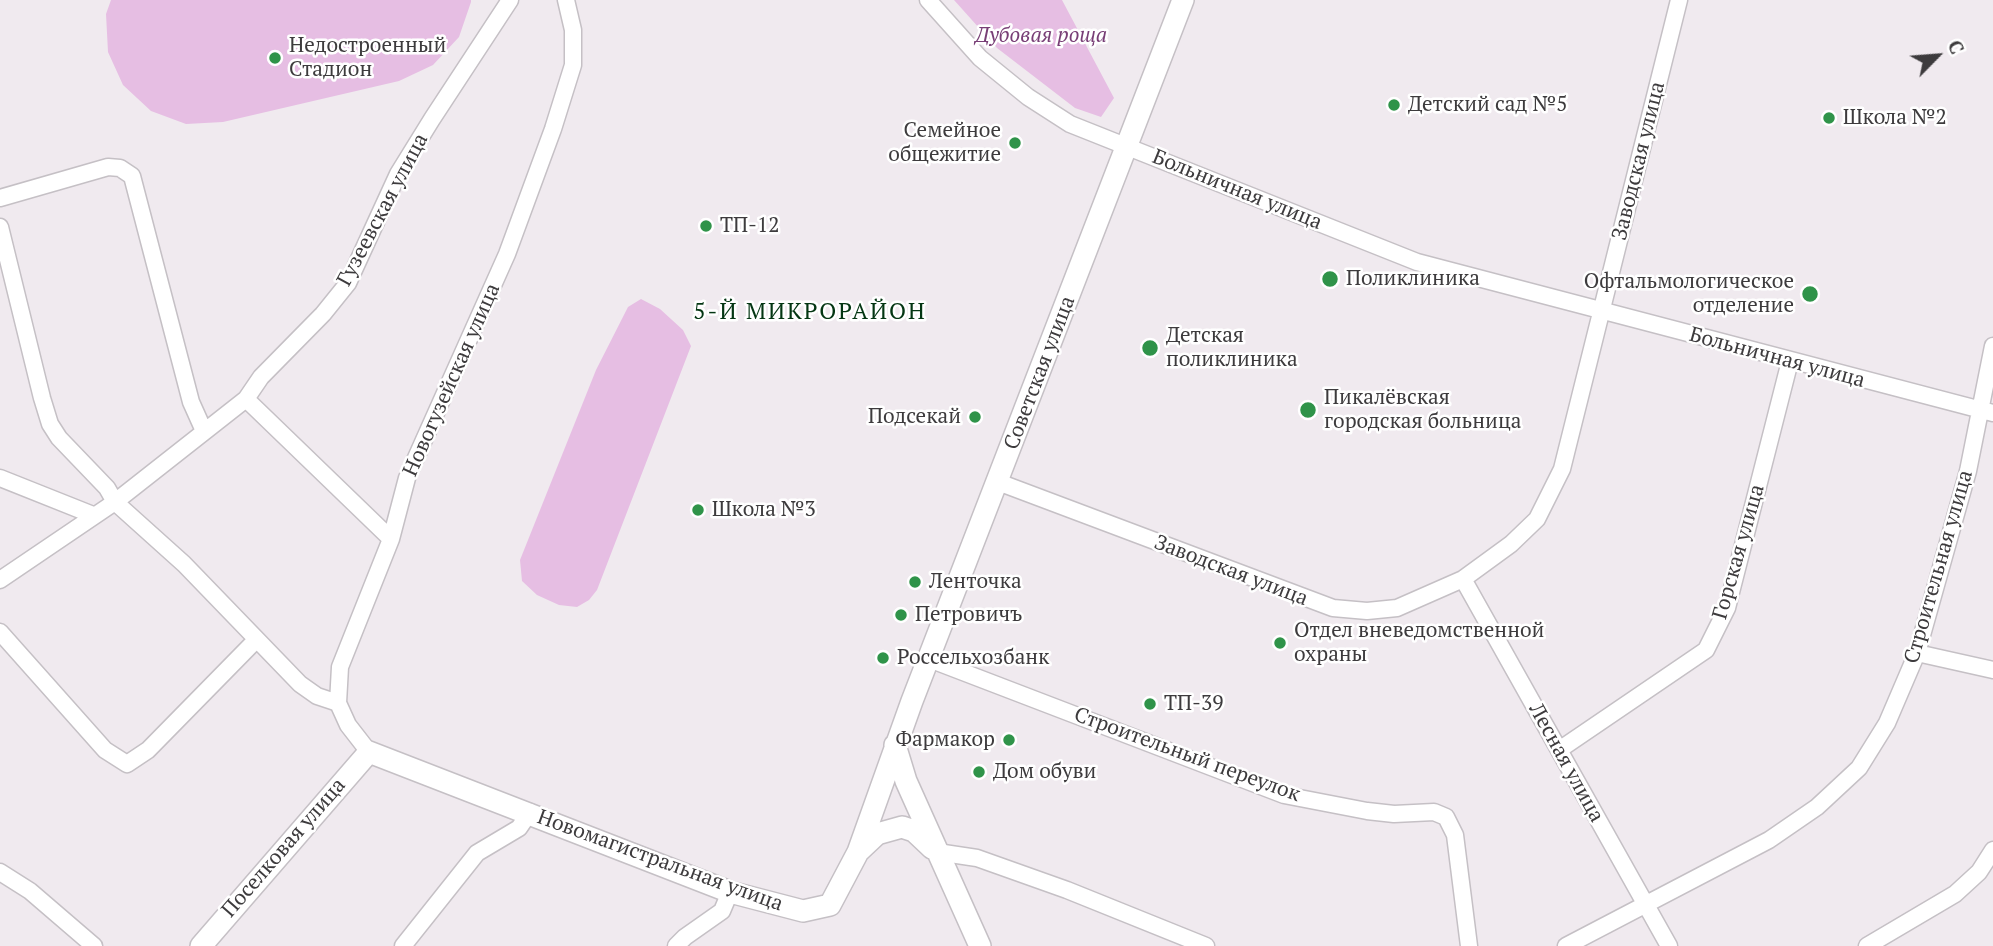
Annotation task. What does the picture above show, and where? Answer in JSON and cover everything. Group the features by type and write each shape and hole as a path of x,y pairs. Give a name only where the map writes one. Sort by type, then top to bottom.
{"street":[{"name":"Гузеевская улица","path":"0,579 115,502 246,399 261,377 323,314 348,283 398,174 510,0"},
{"name":"Новогузейская улица","path":"338,703 340,667 391,539 407,478 507,254 553,129 573,65 573,30 566,0"},
{"name":"Больничная улица","path":"928,0 980,58 1028,97 1070,124 1417,262 1602,313 1987,412"},
{"name":"Советская улица","path":"895,746 1183,0"},
{"name":"Заводская улица","path":"998,482 1333,608 1367,611 1397,608 1463,579 1511,544 1538,519 1562,469 1679,0"},
{"path":"0,198 108,167 120,169 132,176 191,402 204,431"},
{"path":"0,227 50,424 107,488 115,502 184,564 300,684 317,696 338,703 348,725 369,752"},
{"name":"Строительная улица","path":"1566,946 1769,840 1817,807 1859,768 1887,723 1917,653 1987,412 1993,346"},
{"name":"Горская улица","path":"1559,750 1706,650 1727,608 1790,361"},
{"path":"246,399 391,539"},
{"path":"0,478 93,515"},
{"name":"Лесная улица","path":"1463,579 1643,904 1669,946"},
{"path":"0,632 105,750 127,764 148,750 256,640"},
{"path":"1917,653 1993,670"},
{"name":"Строительный переулок","path":"929,659 1284,795 1367,811 1394,814 1434,812 1447,817 1455,835 1469,946"},
{"path":"895,746 906,781 980,946"},
{"name":"Новомагистральная улица","path":"369,752 730,891 781,908 803,911 830,905 839,893 858,852 895,746"},
{"name":"Поселковая улица","path":"201,946 369,752"},
{"path":"403,946 477,853 519,828 530,812"},
{"path":"858,852 877,834 902,827 914,831 937,852 977,858 1067,890 1206,946"},
{"path":"1867,946 1955,894 1979,872 1993,850"},
{"path":"0,872 30,891 94,946"},
{"path":"676,946 722,911 730,891"}],"green space":[{"name":"Недостроенный Стадион","path":"111,0 471,2 459,37 433,65 399,81 223,122 186,124 151,111 123,85 108,52 106,14"},
{"name":"Дубовая роща","path":"954,0 1062,0 1114,98 1101,117 1075,108 997,48"},
{"path":"641,299 660,309 683,330 691,346 597,590 589,600 577,607 559,605 537,595 522,581 520,560 596,370 628,307"}],"place":[{"name":"Недостроенный Стадион","path":"275,58"},
{"name":"Детский сад №5","path":"1394,105"},
{"name":"Школа №2","path":"1829,118"},
{"name":"Семейное общежитие","path":"1015,143"},
{"name":"ТП-12","path":"706,226"},
{"name":"Поликлиника","path":"1330,279"},
{"name":"Офтальмологическое отделение","path":"1810,294"},
{"name":"Детская поликлиника","path":"1150,348"},
{"name":"Пикалёвская городская больница","path":"1308,410"},
{"name":"Подсекай","path":"975,417"},
{"name":"Школа №3","path":"698,510"},
{"name":"Ленточка","path":"915,582"},
{"name":"Петровичъ","path":"901,615"},
{"name":"Отдел вневедомственной охраны","path":"1280,643"},
{"name":"Россельхозбанк","path":"883,658"},
{"name":"ТП-39","path":"1150,704"},
{"name":"Фармакор","path":"1009,740"},
{"name":"Дом обуви","path":"979,772"}],"district":[{"name":"5-Й МИКРОРАЙОН","path":"810,312"}]}
